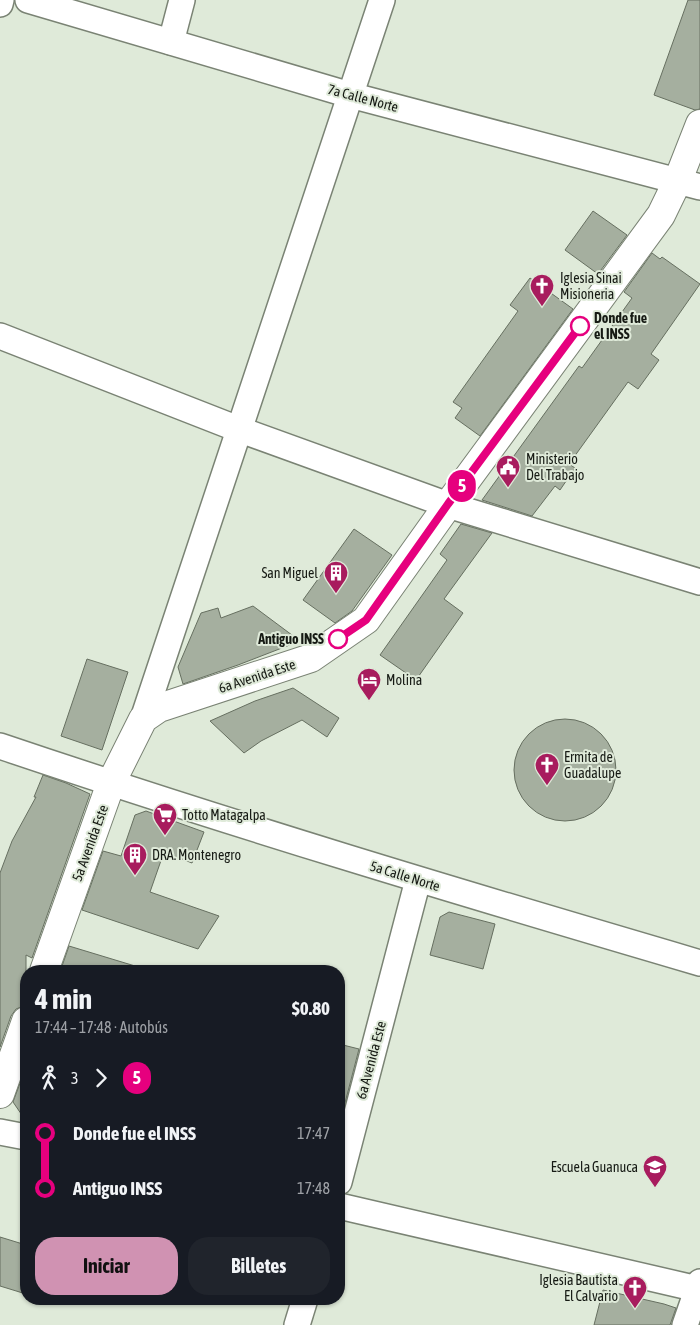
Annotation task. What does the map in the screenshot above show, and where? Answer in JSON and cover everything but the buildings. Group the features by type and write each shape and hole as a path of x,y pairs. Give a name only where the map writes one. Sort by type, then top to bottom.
{"street":[{"path":"0,4 1,0"},
{"name":"7a Calle Norte","path":"28,0 350,95 689,184"},
{"path":"171,42 182,0"},
{"path":"143,719 382,0"},
{"name":"6a Avenida Este","path":"143,719 159,708 311,658 366,620 448,504 661,215 689,184 700,124"},
{"path":"0,336 238,430 448,504 700,582"},
{"name":"5a Avenida Este","path":"46,965 111,783 143,719"},
{"name":"5a Calle Norte","path":"0,746 418,880 700,963"},
{"name":"6a Avenida Este","path":"345,1159 418,880"},
{"path":"0,1094 20,1037"},
{"path":"0,1132 20,1137"},
{"path":"345,1207 699,1286 686,1325"},
{"path":"297,1325 303,1305"}],"bus line":[{"name":"5","path":"338,639 366,620 448,504 580,326"}],"place":[{"name":"Iglesia Sinai Misioneria","path":"542,307"},
{"name":"Donde fue el INSS","path":"580,326"},
{"name":"Ministerio Del Trabajo","path":"508,488"},
{"name":"San Miguel","path":"336,594"},
{"name":"Antiguo INSS","path":"338,639"},
{"name":"Molina","path":"369,701"},
{"name":"Ermita de Guadalupe","path":"547,786"},
{"name":"Totto Matagalpa","path":"165,836"},
{"name":"DRA. Montenegro","path":"135,876"},
{"name":"Escuela Guanuca","path":"655,1188"},
{"name":"Iglesia Bautista El Calvario","path":"635,1309"}]}
